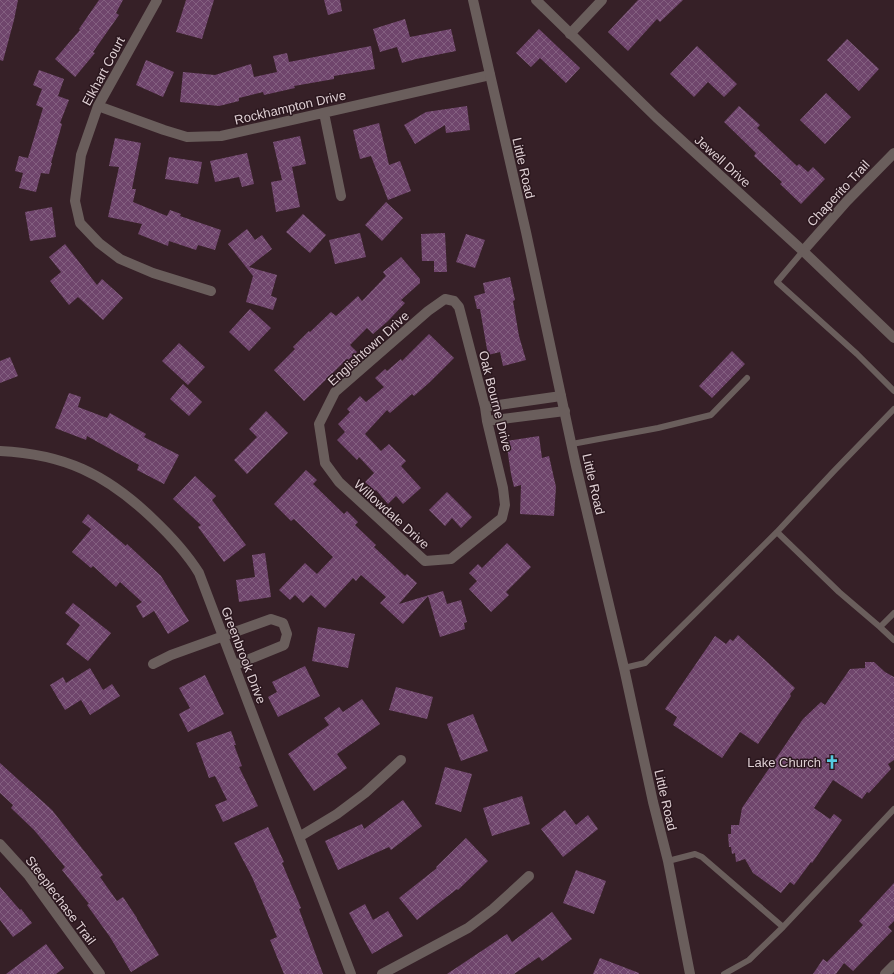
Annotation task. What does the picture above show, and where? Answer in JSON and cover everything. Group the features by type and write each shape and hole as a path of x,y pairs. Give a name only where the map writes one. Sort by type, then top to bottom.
{"street":[{"name":"Elkhart Court","path":"157,0 98,106 81,155 75,201 80,223 99,243 120,259 153,273 211,291"},
{"name":"Little Road","path":"473,0 561,396 624,668 653,802 668,861 690,974"},
{"name":"Jewell Drive","path":"536,0 656,117 894,338"},
{"path":"570,34 602,0"},
{"name":"Rockhampton Drive","path":"98,106 164,130 187,136 221,136 324,114 490,75"},
{"path":"324,114 341,196"},
{"name":"Chaperito Trail","path":"802,251 894,153"},
{"name":"Oak Bourne Drive","path":"445,299 454,302 459,307 485,406 487,421 504,488 506,505 502,518"},
{"name":"Englishtown Drive","path":"319,424 335,392 422,316 445,299"},
{"path":"485,406 561,396"},
{"path":"487,421 565,411"},
{"name":"Willowdale Drive","path":"319,424 325,462 338,482 425,561 452,559 502,518"},
{"name":"Greenbrook Drive","path":"0,452 23,452 55,459 82,468 104,480 134,501 171,536 189,557 199,573 235,665 298,837 351,974"},
{"path":"153,664 171,655 272,619 283,623 287,634 284,646 235,665"},
{"path":"298,837 337,814 365,794 401,760"},
{"name":"Steeplechase Trail","path":"0,844 29,876 99,974"},
{"path":"382,974 468,928 493,909 529,876"},
{"path":"885,974 894,965"}],"lane":[{"path":"802,251 777,282 857,354 894,391"},
{"path":"572,444 658,428 711,415 747,378"},
{"path":"624,668 645,663 777,532 894,409"},
{"path":"777,532 839,592 894,640"},
{"path":"880,627 894,613"},
{"path":"724,974 749,960 783,927 894,809"},
{"path":"668,861 695,854 702,857 783,927"}],"building":[{"path":"0,0 18,0 3,61 0,60"},
{"path":"99,0 123,0 116,13 119,15 93,52 95,53 75,77 55,59 80,30 79,29"},
{"path":"186,0 214,0 202,39 176,32"},
{"path":"324,0 340,0 342,11 328,15"},
{"path":"638,0 683,0 660,22 657,19 628,51 608,32"},
{"path":"405,19 410,37 451,29 456,51 402,63 397,47 380,52 373,29"},
{"path":"539,29 580,68 566,83 540,58 531,67 516,53"},
{"path":"847,39 879,69 859,91 827,60"},
{"path":"371,46 375,69 334,76 334,79 294,86 295,88 264,95 263,92 239,98 239,101 219,106 180,102 183,72 215,75 251,64 254,77 277,72 273,56 287,53 289,62"},
{"path":"697,46 737,84 724,97 708,82 694,97 670,74"},
{"path":"146,60 174,72 163,97 136,85"},
{"path":"39,70 64,79 58,96 69,100 60,123 62,124 49,174 41,173 36,192 19,188 23,173 15,171 19,156 28,158 43,108 36,105 42,89 33,85"},
{"path":"826,93 851,117 825,144 800,120"},
{"path":"467,106 470,130 446,133 445,125 415,144 404,125 426,112"},
{"path":"739,106 760,125 757,128 797,166 799,164 808,172 813,167 825,179 801,204 780,184 782,182 754,156 756,153 724,122"},
{"path":"379,123 389,165 400,161 411,191 388,200 371,156 360,159 353,130"},
{"path":"300,136 306,164 292,167 300,207 276,212 271,182 282,180 273,142"},
{"path":"115,138 141,143 132,189 136,189 133,202 167,216 170,210 181,214 180,216 221,230 215,250 198,245 196,250 169,241 168,246 138,234 142,224 108,217 119,167 109,166"},
{"path":"247,153 254,184 242,187 239,177 215,182 210,161"},
{"path":"169,157 202,162 198,184 165,179"},
{"path":"386,202 403,218 382,241 365,225"},
{"path":"52,207 56,237 30,241 25,212"},
{"path":"303,214 326,235 310,253 286,232"},
{"path":"247,229 255,240 262,235 272,249 249,267 277,275 271,296 277,298 273,310 246,302 253,276 228,244"},
{"path":"360,233 366,257 335,264 329,240"},
{"path":"445,233 447,272 434,272 434,261 422,261 421,234"},
{"path":"466,234 485,240 475,268 456,262"},
{"path":"65,244 97,285 102,279 123,298 103,320 78,297 69,305 50,281 61,272 49,257"},
{"path":"401,257 420,279 420,283 401,300 405,303 388,321 373,334 367,328 350,345 357,352 347,361 346,360 304,401 274,370 295,349 293,347 331,312 336,316 358,296 362,301 386,276 383,272"},
{"path":"510,277 515,300 513,301 519,336 526,360 503,366 500,352 488,355 480,309 477,309 474,296 485,293 483,283"},
{"path":"250,309 271,328 249,351 229,332"},
{"path":"429,334 454,358 414,396 412,394 390,413 387,410 365,434 381,451 389,444 406,461 401,466 421,488 403,504 396,496 388,504 376,490 375,491 365,482 374,473 359,457 357,460 337,440 345,432 338,424 350,412 347,409 360,396 366,402 384,387 375,378 385,369 387,371 401,359 402,361"},
{"path":"179,343 205,367 188,385 162,361"},
{"path":"732,351 745,364 712,398 699,386"},
{"path":"10,357 18,376 0,383 0,361"},
{"path":"183,384 202,402 189,416 170,399"},
{"path":"69,393 81,397 78,407 107,418 110,413 146,434 144,437 179,455 164,484 137,470 139,465 87,436 86,440 55,428"},
{"path":"266,411 288,433 247,474 234,460 257,437 249,429"},
{"path":"539,436 542,458 549,456 556,487 554,516 520,514 521,485 514,487 511,474 506,441"},
{"path":"306,470 317,480 313,484 344,514 347,511 358,522 355,525 376,545 374,547 405,576 407,574 417,583 399,604 443,591 447,604 461,600 467,622 464,623 465,629 440,637 428,596 403,624 380,603 386,597 361,575 356,581 353,578 325,608 311,595 303,603 295,595 290,600 279,590 305,563 317,574 333,557 294,519 291,521 274,504"},
{"path":"195,476 216,496 212,500 246,545 224,562 198,527 201,525 173,499"},
{"path":"447,492 472,517 461,528 452,518 445,526 429,510"},
{"path":"88,514 126,546 127,544 161,576 189,621 168,634 154,611 143,618 136,606 142,602 120,582 116,587 93,566 91,568 72,552 91,529 82,522"},
{"path":"507,543 531,567 506,592 509,595 491,612 469,589 477,581 469,573 478,564 482,568"},
{"path":"265,553 271,597 239,602 236,580 255,577 252,555"},
{"path":"73,603 111,633 88,661 66,644 80,625 65,613"},
{"path":"318,627 355,634 348,668 312,661"},
{"path":"738,635 795,688 758,744 740,732 722,758 673,725 677,717 665,709 715,636 726,644 730,639 733,641"},
{"name":"Lake Church","path":"865,662 874,662 885,672 894,677 894,760 888,764 891,769 869,793 867,792 862,799 833,780 814,808 830,819 834,814 842,820 812,863 811,862 794,885 790,882 781,893 753,873 745,859 736,862 735,853 732,854 731,847 729,847 728,834 731,834 731,825 739,825 742,808 803,719 821,702 825,705 850,669 865,668"},
{"path":"305,666 320,696 278,717 268,697 277,692 272,682"},
{"path":"90,668 103,690 112,684 120,696 90,715 81,700 65,710 50,685 63,677 66,683"},
{"path":"205,675 224,714 188,732 179,714 190,708 179,688"},
{"path":"396,687 433,697 427,719 389,710"},
{"path":"362,699 380,724 337,754 347,768 314,791 288,754 329,725 324,718 339,707 343,712"},
{"path":"473,714 488,751 461,761 447,724"},
{"path":"231,731 236,745 234,745 242,766 239,767 258,806 223,822 215,805 227,800 215,776 209,778 196,743"},
{"path":"0,763 52,810 103,875 100,877 117,901 123,897 159,955 131,972 110,937 87,905 89,904 62,870 65,867 34,830 11,808 13,805 0,793"},
{"path":"445,767 472,774 461,812 435,804"},
{"path":"522,796 530,824 492,836 483,808"},
{"path":"403,800 422,826 391,850 389,847 338,870 325,841 362,824 364,829"},
{"path":"565,810 576,825 588,815 598,829 563,857 541,829"},
{"path":"268,827 284,862 282,863 301,908 299,909 323,974 284,974 270,940 277,937 252,877 234,843"},
{"path":"466,838 488,861 458,890 457,889 417,920 399,898 437,868 436,867"},
{"path":"576,870 606,881 594,914 563,903"},
{"path":"894,883 894,921 888,927 892,931 853,971 844,963 836,974 813,974 823,959 827,962 863,925 859,921"},
{"path":"0,887 32,923 13,937 0,920"},
{"path":"365,904 373,920 388,911 403,936 372,954 349,913"},
{"path":"552,912 572,939 542,961 539,957 514,974 447,974 507,934 512,942"},
{"path":"46,944 64,968 56,974 6,974"},
{"path":"600,958 639,973 639,974 593,974"}],"place":[{"name":"Lake Church","path":"832,762"}]}
